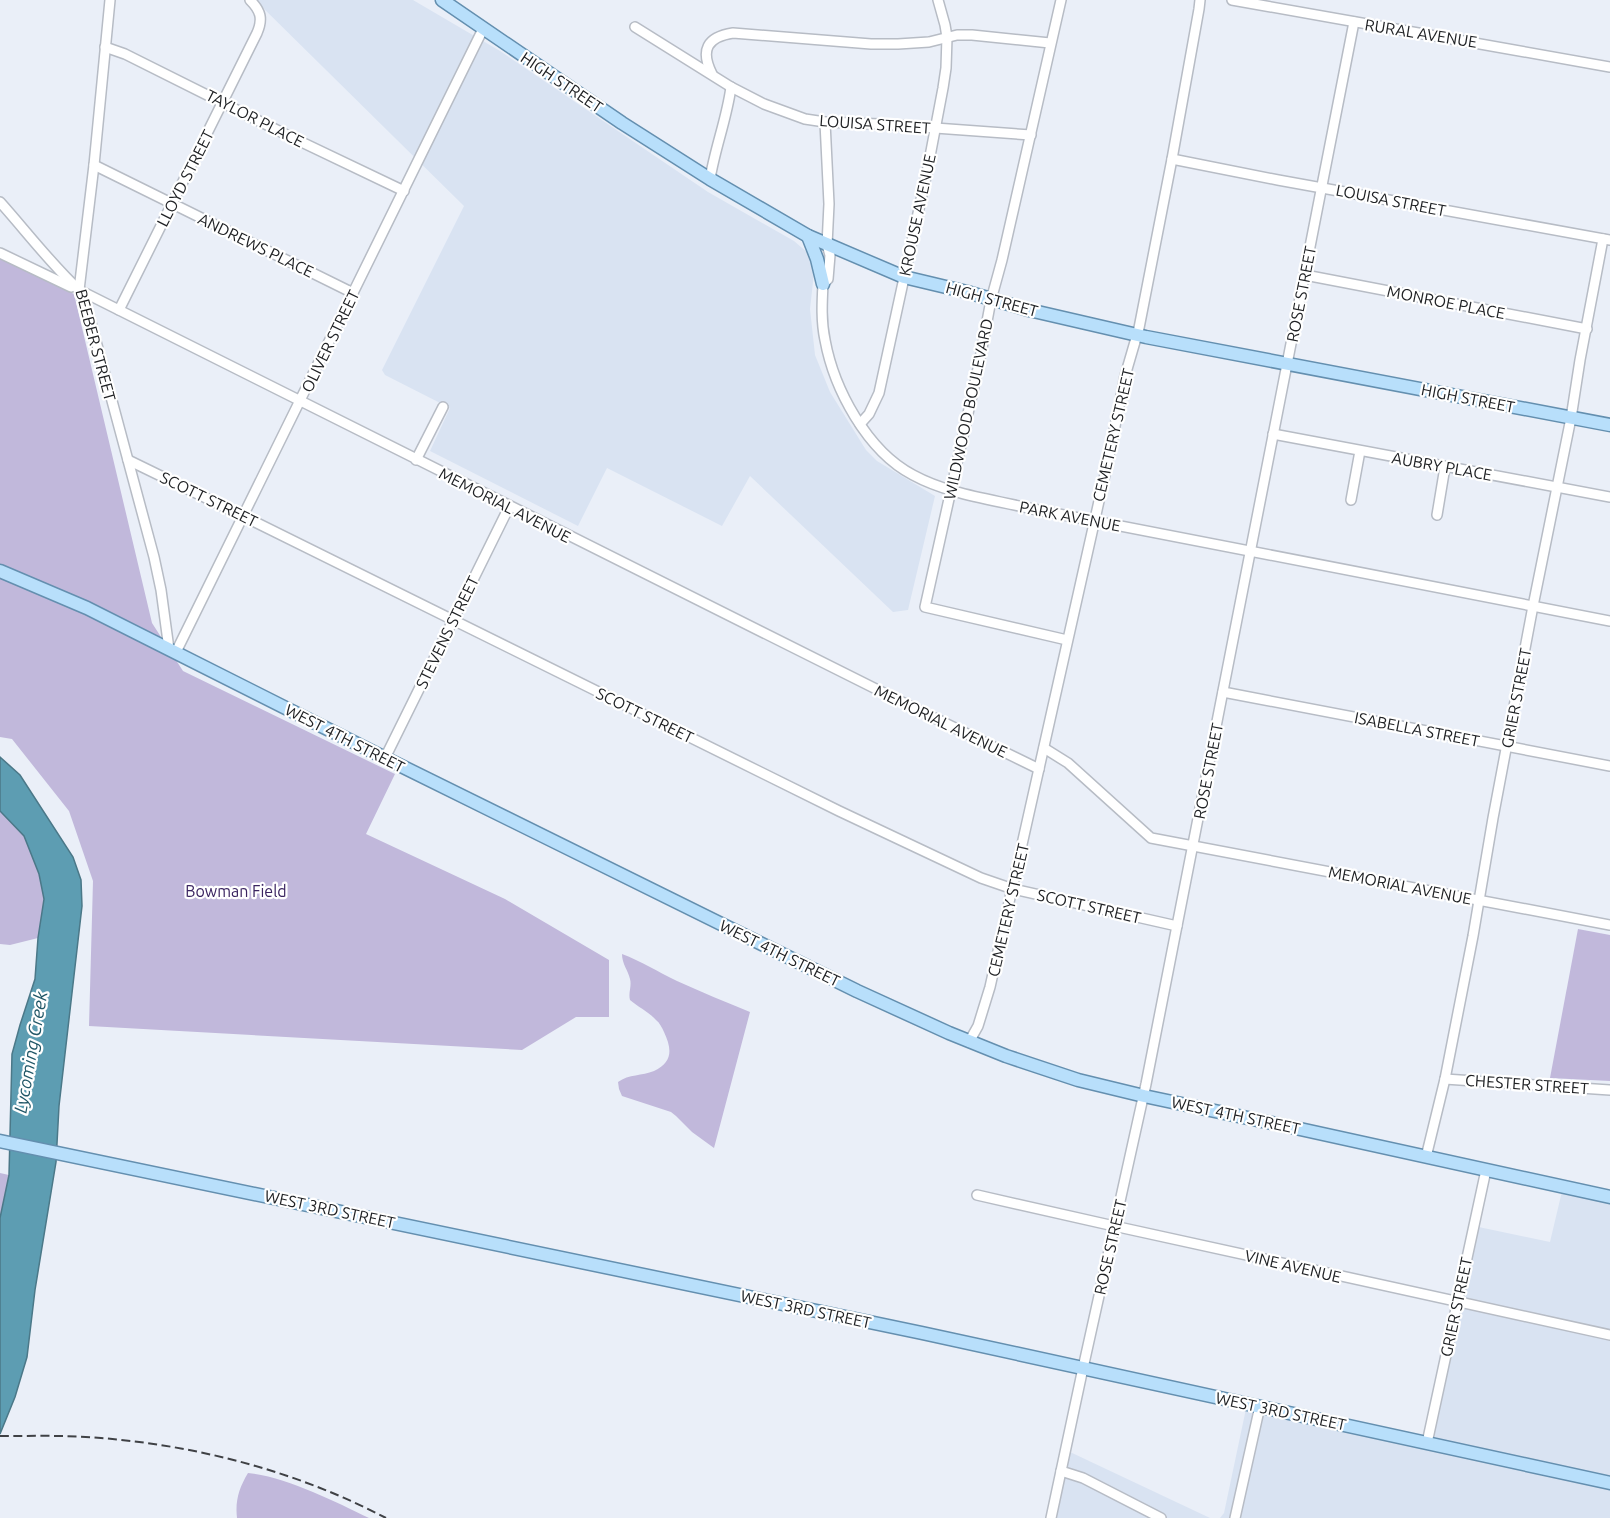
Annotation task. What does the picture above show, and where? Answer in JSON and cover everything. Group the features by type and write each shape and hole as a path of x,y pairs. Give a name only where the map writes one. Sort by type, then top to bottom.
{"main road":[{"name":"HIGH STREET","path":"442,0 622,123 710,179 808,236 904,277 1137,335 1610,425"},
{"path":"808,236 824,284"},
{"name":"WEST 4TH STREET","path":"0,571 87,608 173,650 385,758 857,991 969,1042 1015,1060 1068,1078 1144,1096 1610,1197"},
{"name":"WEST 3RD STREET","path":"0,1141 1083,1368 1610,1483"}],"street":[{"name":"BEEBER STREET","path":"110,0 79,290 90,319 154,557 173,650"},
{"name":"LLOYD STREET","path":"119,310 257,33 260,25 260,12 250,0"},
{"name":"KROUSE AVENUE","path":"860,424 869,414 879,393 936,128 946,68 947,37 938,0"},
{"name":"WILDWOOD BOULEVARD","path":"1060,0 1031,135 991,300 925,607 1067,640"},
{"name":"CEMETERY STREET","path":"969,1042 984,1012 1040,769 1125,376 1137,335 1172,159 1200,0"},
{"name":"RURAL AVENUE","path":"1232,0 1610,67"},
{"name":"ROSE STREET","path":"1051,1518 1144,1096 1354,22"},
{"name":"LOUISA STREET","path":"635,27 731,87 784,112 805,119 1031,135"},
{"name":"OLIVER STREET","path":"173,650 243,516 483,29"},
{"path":"712,74 707,65 706,50 711,42 722,35 733,33 880,44 929,42 957,35 1050,43"},
{"name":"TAYLOR PLACE","path":"105,47 125,54 404,191"},
{"path":"710,179 712,163 729,105 731,87"},
{"name":"PARK AVENUE","path":"825,122 829,204 827,245 830,255 828,279 824,284 823,318 830,360 844,397 860,424 893,462 914,476 951,490 1028,508 1610,621"},
{"name":"LOUISA STREET","path":"1172,159 1606,239"},
{"name":"ANDREWS PLACE","path":"94,165 353,292"},
{"name":"MEMORIAL AVENUE","path":"0,202 61,273 79,290 509,507 1040,769"},
{"name":"GRIER STREET","path":"1426,1157 1445,1079 1533,606 1571,418 1580,360 1606,239"},
{"path":"0,253 79,290"},
{"name":"MONROE PLACE","path":"1305,275 1587,329"},
{"path":"417,460 442,407"},
{"name":"AUBRY PLACE","path":"1274,434 1610,497"},
{"path":"1351,500 1360,451"},
{"name":"SCOTT STREET","path":"128,460 981,878 1012,889 1177,926"},
{"path":"1437,515 1445,466"},
{"name":"STEVENS STREET","path":"385,758 509,507"},
{"name":"ISABELLA STREET","path":"1223,692 1610,766"},
{"name":"MEMORIAL AVENUE","path":"1044,748 1068,763 1150,838 1610,925"},
{"name":"CHESTER STREET","path":"1445,1079 1610,1090"},
{"name":"GRIER STREET","path":"1427,1443 1486,1170"},
{"name":"VINE AVENUE","path":"977,1195 1610,1335"},
{"path":"1235,1518 1260,1407"},
{"path":"1061,1471 1083,1478 1161,1518"}],"shaded area":[{"path":"255,0 413,0 500,51 708,192 794,241 808,253 814,273 810,309 815,355 830,392 866,450 877,461 935,496 908,610 893,612 750,476 722,526 607,468 578,526 430,451 450,408 385,375 382,370 464,206"},
{"path":"1563,1187 1610,1197 1610,1518 1220,1518 1224,1513 1247,1404 1427,1443 1474,1226 1550,1242"},
{"path":"1070,1452 1210,1518 1057,1518"}],"green space":[{"name":"Bowman Field","path":"0,258 74,294 152,623 183,671 395,774 366,834 505,899 609,960 609,1017 576,1017 522,1050 89,1026 93,881 69,811 12,739 0,737"},
{"path":"0,811 24,836 39,874 44,899 38,938 10,945 0,944"},
{"path":"1578,929 1610,935 1610,1081 1550,1078"},
{"path":"622,954 677,981 750,1012 714,1148 692,1132 671,1112 622,1096 618,1082 649,1073 665,1064 669,1049 667,1038 659,1023 630,1000 629,976"},
{"path":"0,1173 9,1175 0,1218"},
{"path":"248,1473 278,1479 325,1497 369,1518 237,1518 238,1495"}],"water":[{"name":"Lycoming Creek","path":"0,757 20,775 73,857 81,880 82,906 59,1106 56,1162 35,1290 27,1357 15,1397 0,1434 0,1218 9,1175 12,1054 35,979 44,899 39,874 24,836 0,811"}],"railway":[{"path":"0,1436 101,1438 175,1447 248,1464 283,1475 318,1487 386,1518"}]}
